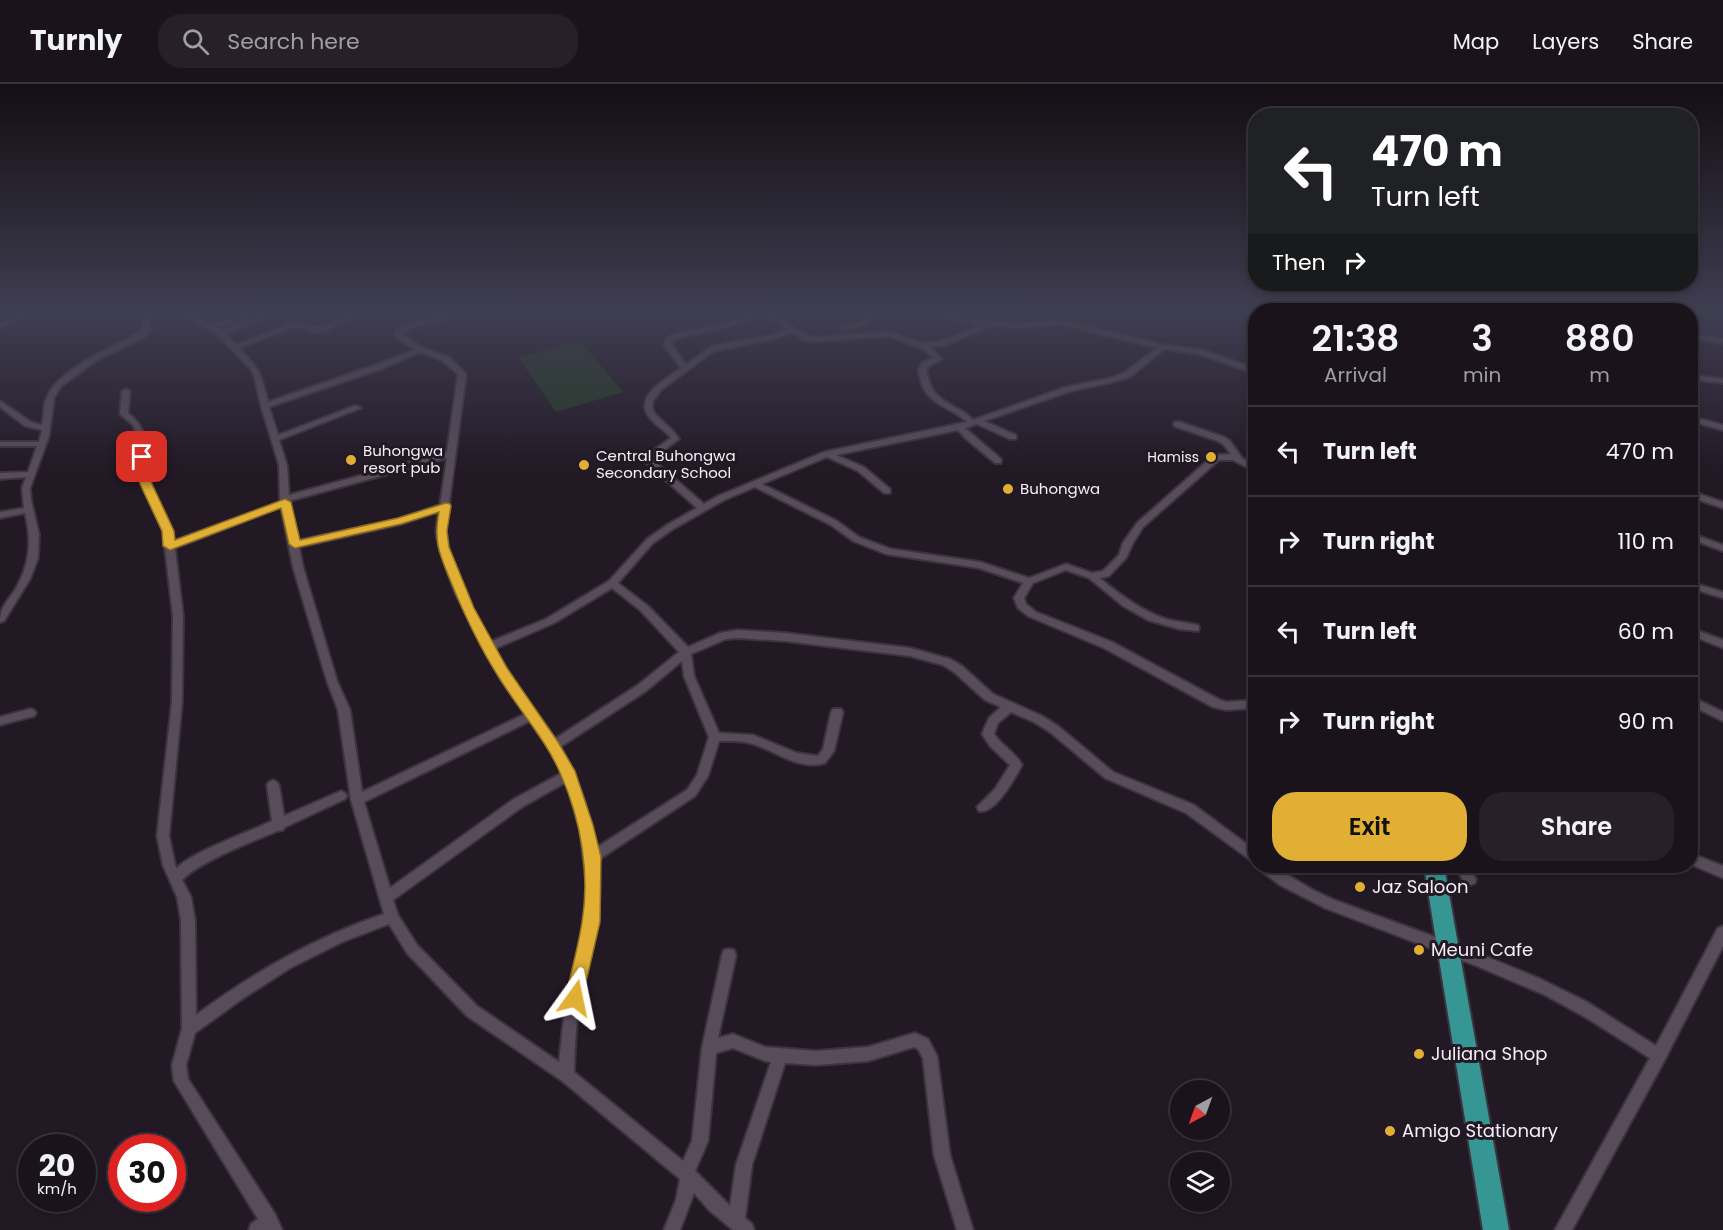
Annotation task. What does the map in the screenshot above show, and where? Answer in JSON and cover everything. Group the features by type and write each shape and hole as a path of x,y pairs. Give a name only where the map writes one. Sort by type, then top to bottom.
{"highway":[{"path":"1435,873 1496,1230"}],"street":[{"path":"0,619 19,592 32,567 36,548 25,497 45,429 50,399 58,385 86,364"},
{"path":"250,364 258,375 283,465 285,501 298,567 332,681 344,710 357,800 392,917 412,949 472,1011 566,1075 688,1175 741,1226"},
{"path":"265,406 386,364"},
{"path":"452,364 462,374 441,531 442,547 468,608 488,647 553,746 569,775 592,857 591,922 570,1018 566,1075"},
{"path":"682,364 685,369"},
{"path":"691,364 658,388 650,400 651,415 675,439 653,455 649,462 703,508"},
{"path":"926,364 922,370 928,390 975,422 1013,437"},
{"path":"488,647 550,621 612,583 650,541 703,508 755,484 827,454 960,427 1070,389 1113,380 1127,375 1140,364"},
{"path":"1698,377 1723,381"},
{"path":"126,391 124,414 136,424 140,432 142,471 168,531 178,616 177,702 163,836 165,853 184,897 188,921 189,1029 179,1065 181,1081 267,1227"},
{"path":"0,403 28,424 45,429"},
{"path":"276,438 357,408"},
{"path":"1698,420 1723,428"},
{"path":"1177,424 1221,439 1227,443 1238,458 1248,465"},
{"path":"960,427 965,435 998,461"},
{"path":"0,444 41,444"},
{"path":"170,546 285,501 452,454"},
{"path":"827,454 861,469 887,491"},
{"path":"1238,458 1221,455 1208,463 1140,525 1128,543 1123,556 1103,576 1092,576 1066,567 1029,581 1019,598 1022,606 1032,614 1108,645 1217,704 1226,706 1248,705"},
{"path":"0,476 30,474"},
{"path":"755,484 834,523 872,547 889,552 980,565 1029,581"},
{"path":"1698,497 1723,505"},
{"path":"295,544 401,521 446,506"},
{"path":"0,515 29,510"},
{"path":"1698,539 1723,548"},
{"path":"1092,576 1134,610 1156,620 1194,628"},
{"path":"592,857 691,794 702,776 715,737 689,676 686,652 644,608 612,583"},
{"path":"1698,587 1723,595"},
{"path":"553,746 642,688 686,652 724,636 738,634 786,637 910,652 946,662 970,678 989,697 1038,719 1054,729 1108,775 1190,809 1248,853"},
{"path":"1698,634 1723,644"},
{"path":"1698,704 1723,717"},
{"path":"983,807 999,792 1016,765 1014,760 990,741 987,734 993,721 1010,706"},
{"path":"715,737 751,738 794,756 815,761 821,760 828,751 837,712"},
{"path":"0,721 30,713"},
{"path":"357,800 532,715"},
{"path":"387,897 518,803 569,775"},
{"path":"273,785 279,826"},
{"path":"177,877 185,867 206,856 279,826 340,796"},
{"path":"1698,861 1723,872"},
{"path":"1273,873 1341,909 1447,947 1581,1006 1659,1056"},
{"path":"1465,873 1470,879"},
{"path":"189,1029 240,990 290,959 356,929 392,917"},
{"path":"1563,1230 1723,934"},
{"path":"672,1230 684,1200 688,1175 700,1141 709,1048 729,955"},
{"path":"709,1048 733,1041 754,1051 816,1059 868,1054 915,1040 923,1044 930,1056 942,1155 965,1230"},
{"path":"741,1226 744,1165 780,1056"}],"green space":[{"path":"523,364 600,364 623,392 556,412"}],"place":[{"name":"Hamiss","path":"1211,457"},
{"name":"Buhongwa resort pub","path":"351,460"},
{"name":"Central Buhongwa Secondary School","path":"584,465"},
{"name":"Buhongwa","path":"1008,489"},
{"name":"Jaz Saloon","path":"1360,887"},
{"name":"Meuni Cafe","path":"1419,950"},
{"name":"Juliana Shop","path":"1419,1054"},
{"name":"Amigo Stationary","path":"1390,1131"}],"route":[{"path":"142,457 142,471 146,484 168,531 170,546 285,502 295,544 401,521 446,506 441,531 442,547 468,608 502,671 553,746 569,775 585,825 592,857 591,922 575,998"}]}
